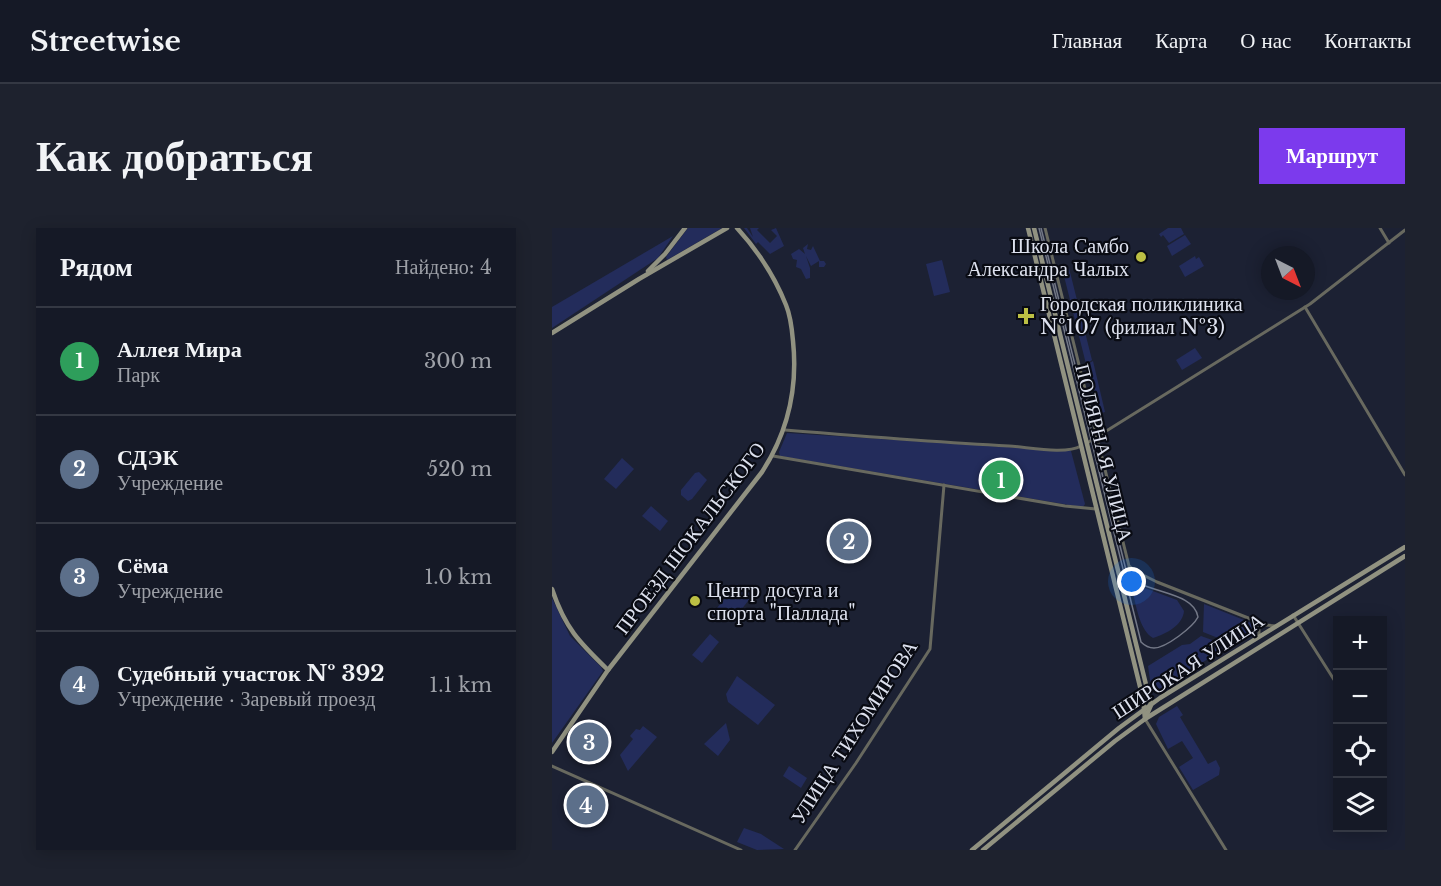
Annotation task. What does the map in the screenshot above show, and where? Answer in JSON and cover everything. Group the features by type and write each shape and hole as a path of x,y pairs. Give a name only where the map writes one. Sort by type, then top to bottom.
{"main road":[{"path":"639,279 665,254 685,228"},
{"path":"552,333 727,228"},
{"name":"ПРОЕЗД ШОКАЛЬСКОГО","path":"552,752 608,670 738,506 773,456 785,430 795,376 788,311 768,269 737,228"},
{"name":"ПОЛЯРНАЯ УЛИЦА","path":"1028,228 1146,719"},
{"name":"ПОЛЯРНАЯ УЛИЦА","path":"1034,228 1086,443 1116,537 1151,705"},
{"path":"665,254 665,259 670,261"},
{"name":"ШИРОКАЯ УЛИЦА","path":"972,850 1143,710 1405,547"},
{"name":"ШИРОКАЯ УЛИЦА","path":"983,850 1115,741 1146,719 1405,556"},
{"path":"552,589 566,624 575,638 608,670"},
{"path":"1146,719 1151,705"}],"street":[{"path":"1045,228 1097,437 1116,537 1129,566 1135,572 1157,582 1256,621 1276,626"},
{"path":"1380,228 1389,243"},
{"path":"785,430 1040,448 1073,449 1080,447 1305,307 1405,230"},
{"path":"1305,307 1405,475"},
{"path":"773,456 1065,506 1096,509"},
{"name":"УЛИЦА ТИХОМИРОВА","path":"795,850 859,759 930,649 944,485"},
{"path":"1293,615 1333,678"},
{"path":"1250,642 1259,635 1259,625 1256,621"},
{"name":"ПОЛЯРНАЯ УЛИЦА","path":"1146,719 1226,850"},
{"path":"552,766 741,850"},
{"path":"987,837 986,842 992,843"}],"shaded area":[{"path":"688,228 722,228 667,260 666,257"},
{"path":"744,228 747,228 753,237 750,228 759,228 757,230 770,243 777,236 771,230 776,228 784,246 770,254 758,242 756,244"},
{"path":"1168,228 1181,228 1184,234 1169,243 1163,235 1161,237 1159,234"},
{"path":"1185,235 1191,244 1172,256 1167,246"},
{"path":"673,236 658,258 552,328 552,307"},
{"path":"808,244 807,249 811,250 813,246 820,261 826,264 824,267 819,267 819,261 811,266 806,256 810,278 806,279 801,269 796,267 797,260 793,259 791,254 799,249 805,254 803,248"},
{"path":"1195,256 1196,259 1199,257 1204,266 1185,277 1179,266"},
{"path":"942,260 950,292 934,296 926,264"},
{"path":"1069,268 1092,360 1086,364 1063,272"},
{"path":"1195,348 1202,358 1182,370 1176,360"},
{"path":"1093,361 1105,412 1098,414 1086,365"},
{"path":"787,433 1071,451 1085,504 1081,507 780,456 779,452"},
{"path":"622,458 634,469 616,489 604,479"},
{"path":"699,472 707,480 688,501 681,495 681,490 695,473"},
{"path":"651,506 668,521 660,531 642,516"},
{"path":"737,584 752,596 733,620 717,608"},
{"path":"1134,584 1177,600 1184,611 1181,621 1168,631 1153,638 1141,623 1132,589"},
{"path":"552,598 570,636 603,671 552,743"},
{"path":"1204,604 1254,624 1256,630 1233,644 1203,632"},
{"path":"710,634 719,642 702,663 692,655"},
{"path":"1201,636 1229,646 1156,691 1150,680 1148,666"},
{"path":"737,676 775,705 758,725 728,702 726,694"},
{"path":"1177,706 1183,715 1180,717 1208,764 1216,760 1220,768 1219,775 1193,790 1179,767 1193,758 1182,741 1168,749 1156,724 1159,717"},
{"path":"726,723 730,740 718,756 704,744"},
{"path":"643,726 657,737 628,771 620,755 633,739 630,736 636,729 640,730"},
{"path":"789,766 807,778 801,788 783,776"},
{"path":"744,828 761,834 784,849 757,850 737,842"}],"tram line":[{"path":"1039,228 1141,642 1148,647 1159,647 1179,636 1198,617 1194,608 1187,602 1144,585 1127,574 1041,228"}],"place":[{"name":"Школа Самбо Александра Чалых","path":"1141,257"},
{"name":"Городская поликлиника №107 (филиал №3)","path":"1026,316"},
{"name":"Аллея Мира","path":"1001,480"},
{"name":"СДЭК","path":"849,541"},
{"name":"Центр досуга и спорта \"Паллада\"","path":"695,601"},
{"name":"Сёма","path":"589,742"},
{"name":"Судебный участок № 392","path":"586,805"}]}
